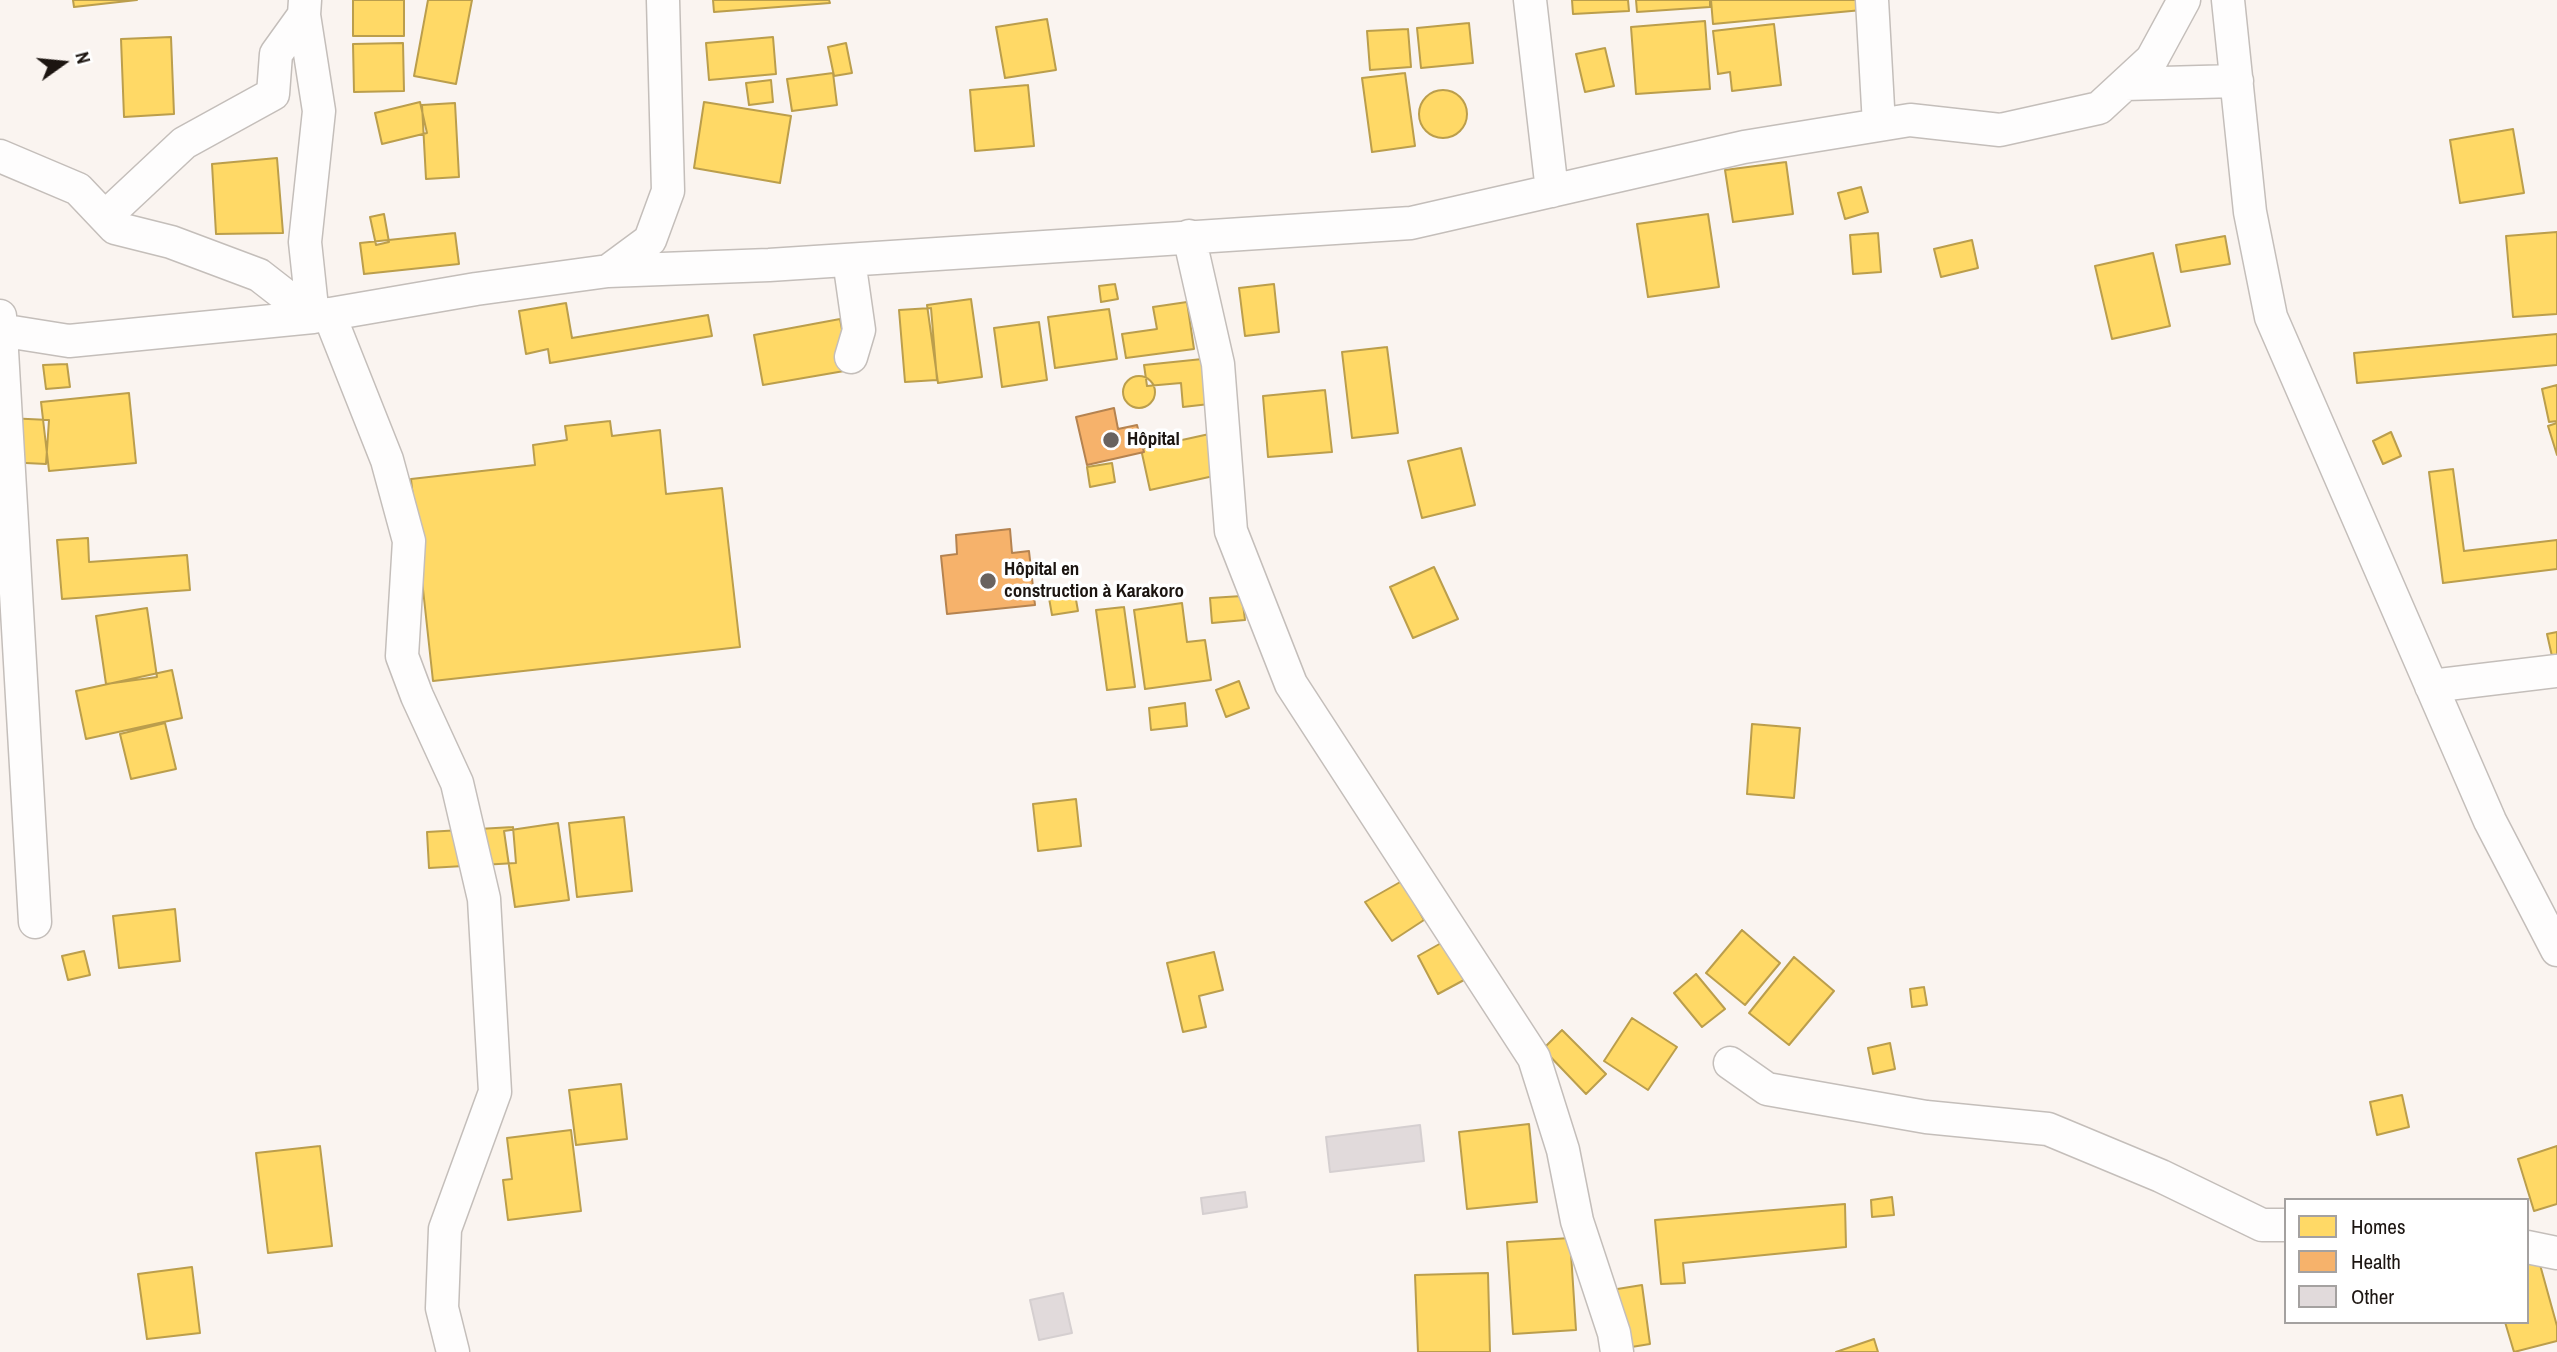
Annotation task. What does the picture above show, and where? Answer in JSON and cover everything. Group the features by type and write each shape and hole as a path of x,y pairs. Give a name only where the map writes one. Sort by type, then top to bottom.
{"street":[{"path":"608,271 650,240 668,191 663,0"},
{"path":"1530,0 1552,191"},
{"path":"1872,0 1879,125"},
{"path":"0,330 69,341 321,315 608,271 849,260 1411,223 1744,147 1910,120 2000,130 2099,108 2152,60 2184,0"},
{"path":"2228,0 2250,212 2271,317 2490,821 2557,950"},
{"path":"105,218 184,143 273,94 276,54 305,7"},
{"path":"305,7 319,110 304,242 321,315 387,460 410,541 402,656 416,696 457,783 484,899 495,1093 445,1229 442,1308 453,1352"},
{"path":"2125,84 2237,81"},
{"path":"0,156 78,188 115,228 171,242 259,275 321,315"},
{"path":"1189,236 1217,364 1231,531 1291,684 1534,1058 1563,1150 1577,1222 1614,1334 1617,1352"},
{"path":"849,260 859,330 851,357"},
{"path":"0,316 35,922"},
{"path":"2431,686 2557,671"},
{"path":"1730,1063 1767,1089 1926,1117 2048,1129 2161,1176 2262,1225 2284,1225"},
{"path":"2529,1247 2557,1253"}],"building: Homes":[{"path":"73,0 137,0 74,7"},
{"path":"353,0 404,0 404,36 353,36"},
{"path":"428,0 472,0 456,84 414,76"},
{"path":"713,0 829,0 830,3 714,12"},
{"path":"1572,0 1628,0 1629,11 1573,14"},
{"path":"1636,0 1710,0 1710,7 1637,12"},
{"path":"1711,0 1861,0 1862,10 1713,24"},
{"path":"1047,19 1056,70 1005,78 996,27"},
{"path":"1705,21 1710,89 1636,94 1631,27"},
{"path":"1469,23 1473,63 1421,68 1417,28"},
{"path":"1774,24 1781,85 1732,91 1730,72 1718,74 1713,31"},
{"path":"1408,29 1411,67 1370,70 1367,31"},
{"path":"171,37 174,114 124,117 121,39"},
{"path":"773,37 776,74 709,80 706,43"},
{"path":"403,43 404,91 354,92 353,44"},
{"path":"846,43 852,73 834,76 828,47"},
{"path":"1605,48 1614,86 1585,92 1576,54"},
{"path":"833,73 837,105 792,111 787,79"},
{"path":"1405,73 1415,146 1372,152 1362,78"},
{"path":"771,80 773,102 749,105 746,83"},
{"path":"1028,85 1034,146 975,151 970,90"},
{"path":"1443,90 1460,97 1467,114 1460,131 1443,138 1426,131 1419,114 1426,97"},
{"path":"420,102 427,133 382,144 375,113"},
{"path":"704,102 791,116 780,183 694,168"},
{"path":"455,103 459,177 426,179 422,105"},
{"path":"2513,129 2524,193 2460,203 2450,140"},
{"path":"277,158 283,233 216,234 212,164"},
{"path":"1786,162 1793,214 1733,222 1725,170"},
{"path":"1861,187 1868,212 1845,219 1838,193"},
{"path":"384,214 389,242 376,245 370,217"},
{"path":"1708,214 1719,287 1648,297 1637,224"},
{"path":"2557,232 2557,314 2513,317 2506,236"},
{"path":"455,233 459,264 364,274 360,243"},
{"path":"1878,233 1881,272 1853,274 1850,235"},
{"path":"2225,236 2230,264 2181,272 2176,245"},
{"path":"1972,240 1978,268 1941,277 1934,249"},
{"path":"2153,253 2170,326 2112,339 2095,266"},
{"path":"1115,284 1118,299 1101,302 1099,286"},
{"path":"1274,284 1279,332 1245,336 1239,288"},
{"path":"971,299 982,377 938,383 927,305"},
{"path":"1187,302 1194,349 1126,358 1122,334 1157,329 1153,307"},
{"path":"566,303 572,338 708,315 712,336 550,363 548,349 526,354 519,311"},
{"path":"931,308 937,380 905,382 899,310"},
{"path":"1109,309 1117,359 1055,368 1048,317"},
{"path":"840,319 850,370 763,385 754,335"},
{"path":"1039,322 1047,380 1002,387 994,328"},
{"path":"2557,334 2557,365 2357,383 2354,353"},
{"path":"1387,347 1398,433 1352,438 1342,352"},
{"path":"1222,357 1227,402 1183,407 1181,383 1147,386 1144,365"},
{"path":"67,364 70,387 46,389 43,365"},
{"path":"1139,376 1150,381 1155,392 1150,403 1139,408 1128,403 1123,392 1128,381"},
{"path":"2557,385 2557,421 2549,422 2542,389"},
{"path":"1325,390 1332,452 1268,457 1263,396"},
{"path":"129,393 136,463 49,471 41,402"},
{"path":"7,418 49,420 46,464 5,462"},
{"path":"610,421 612,436 660,430 666,494 722,488 740,647 433,681 411,479 535,465 533,445 567,440 565,426"},
{"path":"2557,423 2557,455 2548,426"},
{"path":"1232,429 1241,470 1150,490 1141,449"},
{"path":"2391,432 2401,456 2383,464 2373,441"},
{"path":"1461,448 1475,505 1422,518 1408,461"},
{"path":"1112,463 1115,482 1090,487 1087,467"},
{"path":"2453,469 2464,551 2557,540 2557,569 2443,583 2429,472"},
{"path":"88,538 89,562 187,555 190,590 62,599 57,540"},
{"path":"1434,567 1458,619 1413,638 1390,587"},
{"path":"1075,594 1078,611 1052,615 1049,598"},
{"path":"1242,596 1245,620 1212,623 1210,598"},
{"path":"1182,603 1187,642 1205,640 1211,680 1145,689 1134,610"},
{"path":"1124,607 1135,687 1107,690 1096,610"},
{"path":"147,608 157,677 106,684 96,616"},
{"path":"2557,632 2557,674 2556,674 2547,634"},
{"path":"172,670 182,718 86,739 76,691"},
{"path":"1239,681 1249,708 1226,717 1216,690"},
{"path":"1185,703 1187,726 1151,730 1149,708"},
{"path":"165,723 176,769 131,779 120,734"},
{"path":"1752,724 1800,728 1794,798 1747,794"},
{"path":"1076,799 1081,846 1038,851 1033,804"},
{"path":"624,817 632,891 577,897 569,823"},
{"path":"558,823 569,900 515,907 504,831"},
{"path":"513,827 516,863 429,868 427,832"},
{"path":"1402,881 1424,920 1392,941 1365,902"},
{"path":"175,909 180,961 119,968 113,916"},
{"path":"1742,930 1780,963 1745,1005 1706,973"},
{"path":"1443,942 1464,980 1438,994 1418,956"},
{"path":"84,951 90,975 68,980 62,956"},
{"path":"1214,952 1223,990 1199,996 1206,1027 1183,1032 1167,963"},
{"path":"1794,957 1834,991 1789,1045 1749,1013"},
{"path":"1696,974 1725,1009 1702,1027 1674,993"},
{"path":"1924,987 1927,1005 1912,1007 1910,989"},
{"path":"1632,1018 1677,1047 1648,1090 1604,1061"},
{"path":"1562,1030 1606,1074 1586,1094 1543,1049"},
{"path":"1890,1043 1895,1069 1873,1074 1868,1048"},
{"path":"621,1084 627,1139 576,1145 569,1090"},
{"path":"2402,1095 2409,1127 2377,1135 2370,1102"},
{"path":"1529,1124 1537,1202 1467,1209 1459,1132"},
{"path":"571,1130 581,1211 508,1220 503,1180 512,1179 507,1138"},
{"path":"320,1146 332,1246 268,1253 256,1153"},
{"path":"2557,1146 2557,1204 2534,1211 2518,1159"},
{"path":"1892,1197 1894,1215 1872,1217 1871,1200"},
{"path":"1845,1204 1846,1247 1683,1263 1685,1283 1661,1284 1655,1220"},
{"path":"1570,1238 1576,1330 1513,1334 1507,1242"},
{"path":"2539,1261 2557,1326 2557,1341 2514,1352 2506,1324 2529,1324 2529,1264"},
{"path":"192,1267 200,1333 147,1339 138,1274"},
{"path":"1488,1273 1490,1352 1418,1352 1415,1275"},
{"path":"1642,1285 1650,1344 1613,1350 1605,1291"},
{"path":"1874,1339 1878,1352 1836,1352"}],"building: Health":[{"name":"Hôpital","path":"1114,408 1118,429 1137,425 1144,452 1087,465 1076,417"},
{"name":"Hôpital en construction à Karakoro","path":"1010,529 1012,553 1029,551 1035,605 947,614 941,556 957,554 956,535"}],"building: Other":[{"path":"1420,1125 1424,1161 1330,1172 1326,1137"},
{"path":"1245,1192 1247,1207 1203,1214 1201,1198"},
{"path":"1063,1293 1072,1333 1039,1340 1030,1300"}],"place":[{"name":"Hôpital","path":"1111,440"},
{"name":"Hôpital en construction à Karakoro","path":"988,581"}]}
